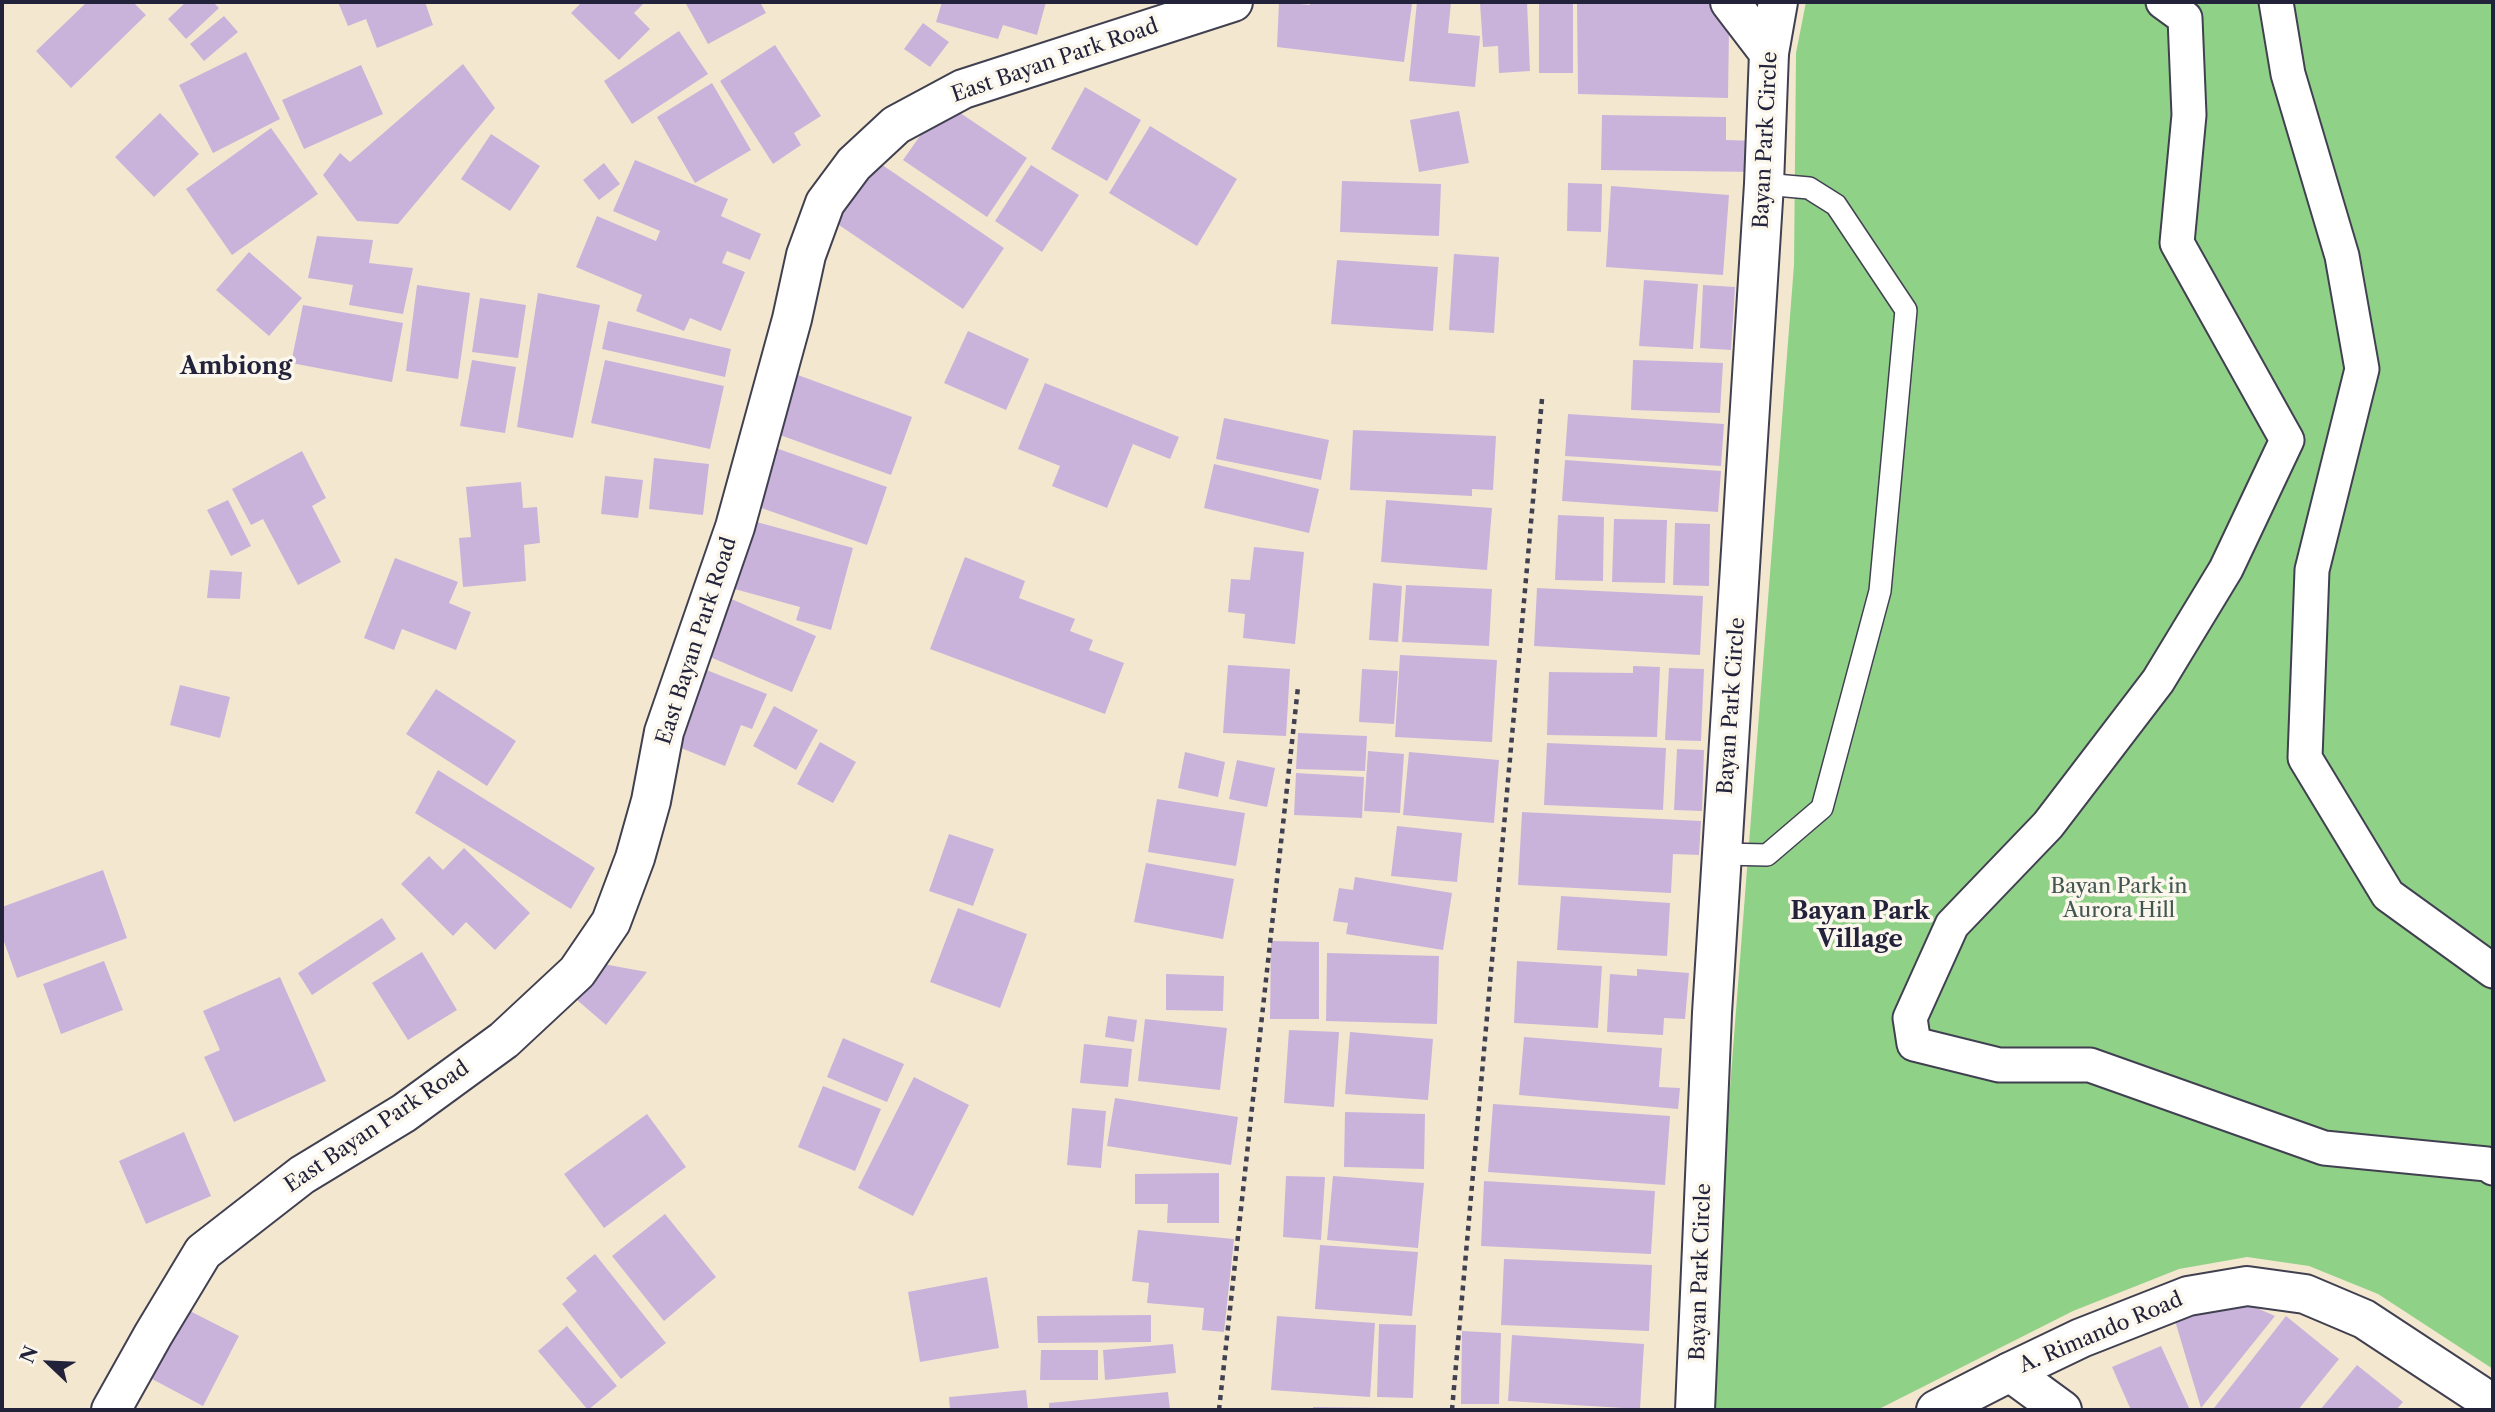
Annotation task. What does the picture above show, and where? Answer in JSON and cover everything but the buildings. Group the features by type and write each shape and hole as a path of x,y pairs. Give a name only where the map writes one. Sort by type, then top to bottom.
{"main road":[{"name":"East Bayan Park Road","path":"111,1410 203,1252 302,1175 404,1113 504,1040 577,972 611,922 635,858 648,813 664,732 735,527 792,319 806,255 825,203 854,164 896,125 963,89 1233,2"},
{"path":"1730,2 1769,53"},
{"name":"Bayan Park Circle","path":"1695,1410 1712,1013 1764,184 1769,53 1778,2"},
{"name":"A. Rimando Road","path":"1936,1410 2081,1339 2188,1296 2247,1286 2305,1294 2364,1319 2478,1394 2493,1407"},
{"path":"2010,1372 2062,1410"}],"street":[{"path":"2163,2 2185,18 2189,115 2177,243 2287,440 2227,569 2158,681 2048,825 1952,925 1910,1018 1914,1044 1999,1065 2090,1065 2324,1148 2487,1164 2493,1168"},
{"path":"2276,2 2288,74 2342,256 2362,369 2312,570 2305,758 2388,895 2493,971"}],"lane":[{"path":"1723,853 1767,855 1822,808 1880,591 1906,310 1836,205 1809,188 1764,184"}],"path":[{"path":"1452,1410 1542,399"},
{"path":"1219,1410 1298,687"}],"green space":[{"name":"Bayan Park in Aurora Hill","path":"1806,2 2493,2 2493,1369 2378,1294 2309,1266 2247,1257 2179,1269 2073,1311 1877,1410 1705,1409 1794,265 1796,53"}],"district":[{"name":"Ambiong","path":"236,367"},
{"name":"Bayan Park Village","path":"1860,926"}]}
